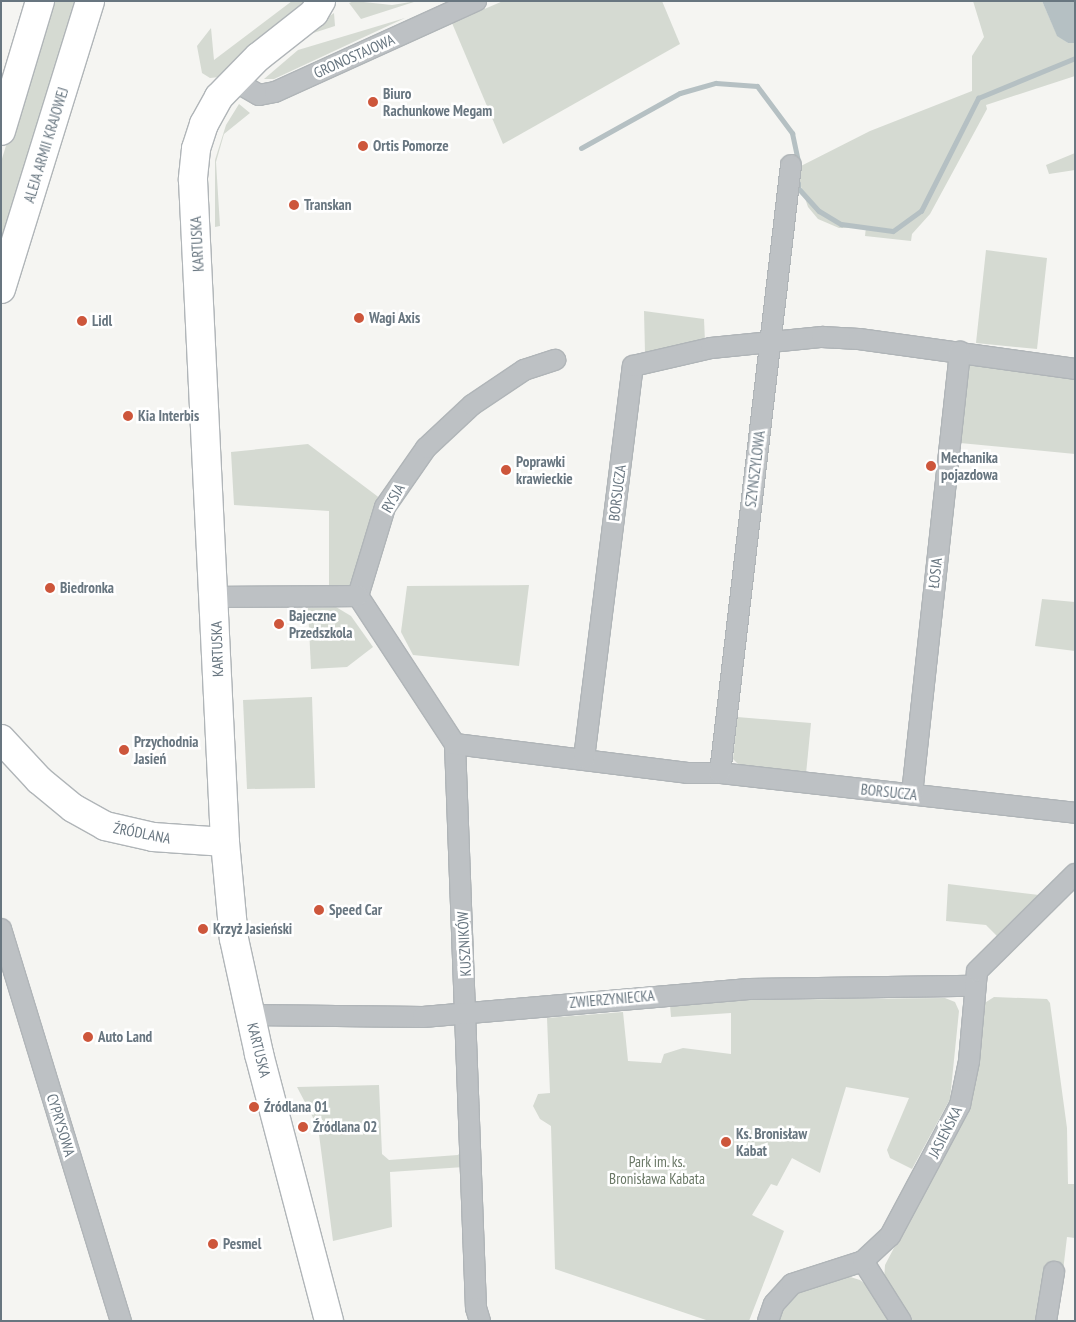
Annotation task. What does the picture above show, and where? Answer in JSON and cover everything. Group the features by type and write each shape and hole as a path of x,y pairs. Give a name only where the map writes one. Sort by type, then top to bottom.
{"street":[{"path":"1,131 40,1"},
{"name":"ALEJA ARMII KRAJOWEJ","path":"1,289 90,1"},
{"name":"KARTUSKA","path":"329,1321 250,1015 234,938 225,842 215,597 193,180 196,149 204,124 233,80 318,7 343,1"},
{"name":"GRONOSTAJOWA","path":"233,80 260,95 274,92 476,1"},
{"name":"SZYNSZYLOWA","path":"720,773 791,165"},
{"path":"770,342 859,338 1075,369"},
{"name":"BORSUCZA","path":"584,758 633,366 711,348 770,342"},
{"name":"ŁOSIA","path":"912,794 960,352"},
{"name":"RYSIA","path":"358,596 384,507 426,448 472,405 524,370 555,360"},
{"path":"215,597 358,596 455,744"},
{"name":"ŹRÓDLANA","path":"1,739 39,780 73,808 105,826 153,837 225,842"},
{"name":"BORSUCZA","path":"455,744 584,758 687,773 720,773 1075,813"},
{"name":"KUSZNIKÓW","path":"455,744 476,1308 480,1321"},
{"name":"JASIEŃSKA","path":"768,1321 774,1304 792,1284 864,1261 890,1236 960,1105 969,1062 974,986 977,970 1075,874"},
{"name":"CYPRYSOWA","path":"1,929 121,1321"},
{"name":"ZWIERZYNIECKA","path":"250,1015 423,1017 662,994 749,989 974,986"},
{"path":"864,1261 901,1321"},
{"path":"1046,1321 1054,1272"}],"green space":[{"path":"50,1 78,1 1,253 1,162"},
{"path":"292,1 309,1 220,77 210,78 202,73 197,46 211,28 214,60"},
{"path":"354,1 392,5 417,1 361,19 349,3"},
{"path":"503,1 662,1 680,44 503,144 452,23"},
{"path":"973,1 1042,1 1057,35 1068,43 1075,43 1075,76 986,105 987,109 930,214 912,234 911,241 865,236 866,227 839,228 818,219 808,207 795,169 870,131 972,91 972,56 984,37"},
{"path":"334,13 335,26 304,36 306,32"},
{"path":"405,18 274,79 264,79 298,50"},
{"path":"239,104 250,113 224,134 216,162 220,226 215,227 215,160 226,125"},
{"path":"1075,153 1075,170 1049,174 1046,165"},
{"path":"986,250 1047,258 1037,349 976,343"},
{"path":"644,311 704,319 705,342 645,353"},
{"path":"970,363 1075,377 1075,454 960,443"},
{"path":"308,444 381,499 353,585 329,586 329,511 234,505 231,452"},
{"path":"529,585 519,666 413,655 401,632 407,586"},
{"path":"1042,599 1075,602 1075,651 1035,646"},
{"path":"336,607 351,616 373,647 347,667 311,669 308,608"},
{"path":"312,697 315,788 247,789 243,700"},
{"path":"737,717 811,723 806,774 740,766 733,759"},
{"path":"948,884 1039,895 997,936 986,925 946,921"},
{"path":"994,997 1047,999 1050,1003 1067,1128 1068,1184 1075,1184 1075,1238 1067,1237 1063,1271 1040,1321 911,1321 884,1280 885,1265 970,1103 983,1004"},
{"name":"Park im. ks. Bronisława Kabata","path":"945,998 955,1002 959,1011 950,1099 912,1169 890,1158 887,1150 909,1098 846,1087 820,1173 792,1158 777,1186 771,1184 752,1215 784,1231 749,1321 709,1321 555,1269 551,1126 540,1119 533,1106 538,1094 550,1093 547,1018 623,1012 628,1061 661,1063 664,1054 683,1048 731,1054 731,1013 671,1017 670,1005 749,1000"},
{"path":"379,1085 382,1154 389,1160 458,1155 463,1149 464,1167 390,1172 392,1227 333,1241 318,1127 297,1087"},
{"path":"847,1276 860,1280 871,1289 891,1321 775,1321 786,1297 812,1284"}],"shaded area":[{"path":"1042,1 1075,1 1075,43 1068,43 1057,36"}],"waterway":[{"path":"798,183 798,188 819,211 841,224 893,231 921,211 978,98 1075,58"},
{"path":"581,148 680,93 716,83 757,86 792,133 798,162"}],"place":[{"name":"Biuro Rachunkowe Megam","path":"373,102"},
{"name":"Ortis Pomorze","path":"363,146"},
{"name":"Transkan","path":"294,205"},
{"name":"Wagi Axis","path":"359,318"},
{"name":"Lidl","path":"82,321"},
{"name":"Kia Interbis","path":"128,416"},
{"name":"Mechanika pojazdowa","path":"931,466"},
{"name":"Poprawki krawieckie","path":"506,470"},
{"name":"Biedronka","path":"50,588"},
{"name":"Bajeczne Przedszkola","path":"279,624"},
{"name":"Przychodnia Jasień","path":"124,750"},
{"name":"Speed Car","path":"319,910"},
{"name":"Krzyż Jasieński","path":"203,929"},
{"name":"Auto Land","path":"88,1037"},
{"name":"Źródlana 01","path":"254,1107"},
{"name":"Źródlana 02","path":"303,1127"},
{"name":"Ks. Bronisław Kabat","path":"726,1142"},
{"name":"Pesmel","path":"213,1244"}]}
